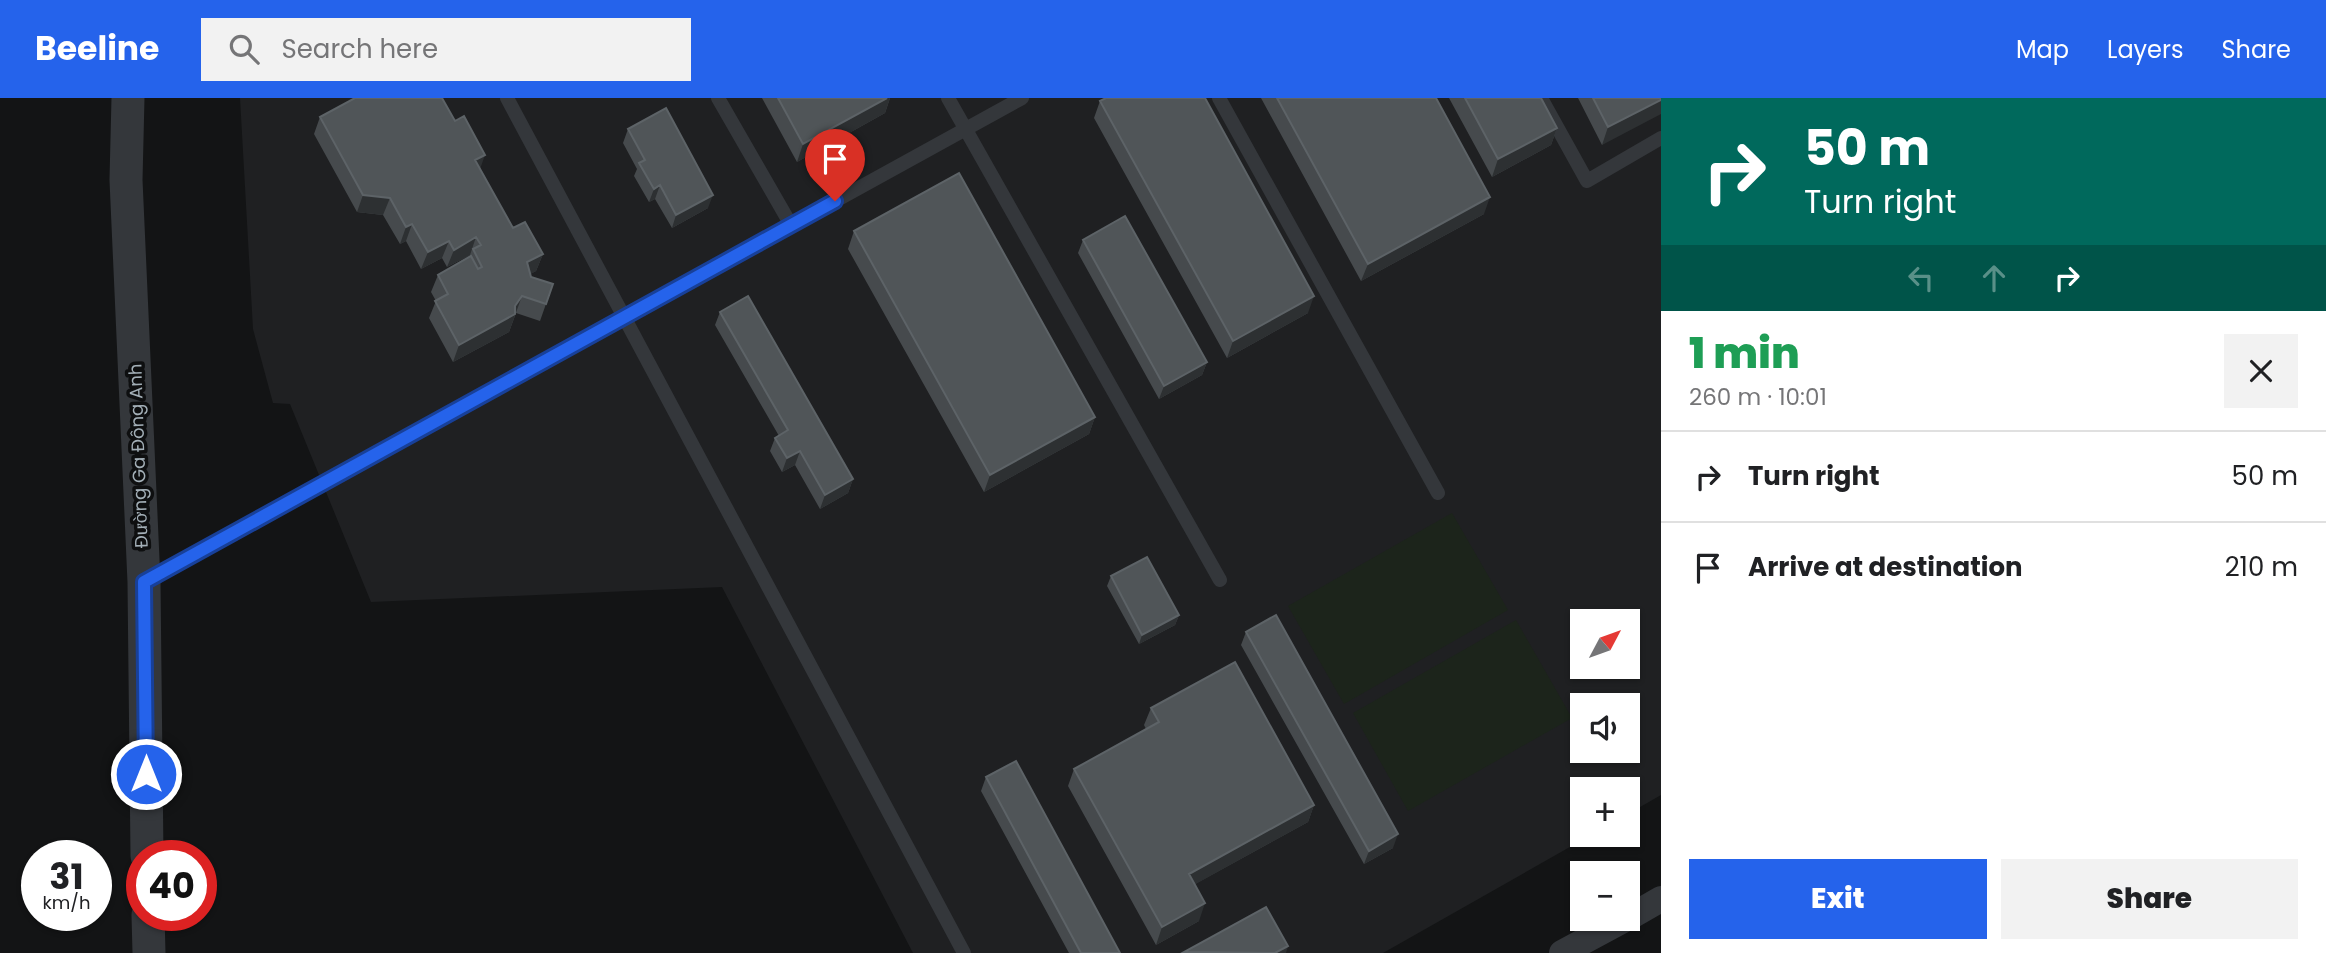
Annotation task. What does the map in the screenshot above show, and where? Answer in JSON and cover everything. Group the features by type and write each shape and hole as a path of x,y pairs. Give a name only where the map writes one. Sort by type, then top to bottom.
{"street":[{"name":"Đường Ga Đông Anh","path":"128,98 126,180 144,582 147,840"},
{"path":"1640,910 1661,899"},
{"path":"148,931 149,953"},
{"path":"1562,953 1594,946 1611,931"}],"lane":[{"path":"508,98 964,953"},
{"path":"718,98 792,225"},
{"path":"948,98 1220,580"},
{"path":"144,582 1022,98"},
{"path":"1219,98 1438,493"},
{"path":"1541,98 1587,181 1661,138"}],"shaded area":[{"path":"240,98 1661,98 1661,795 1640,807 1640,777 1570,777 1570,847 1383,953 913,953 722,587 371,602 290,404 273,403 253,329"},
{"path":"1452,513 1508,610 1344,704 1288,606"},
{"path":"1516,620 1570,714 1570,719 1408,811 1353,713"}],"building":[{"path":"355,98 442,98 455,121 464,116 485,155 475,160 513,228 525,222 543,254 527,262 531,277 553,284 546,304 522,296 515,306 515,314 459,345 435,301 448,294 438,275 471,256 478,269 482,267 473,249 481,245 476,237 454,250 449,241 428,252 412,224 406,227 390,198 363,195 320,117"},
{"path":"778,98 887,98 803,144"},
{"path":"1106,98 1205,98 1314,296 1233,341 1100,101"},
{"path":"1277,98 1436,98 1490,197 1368,264"},
{"path":"1465,98 1541,98 1557,128 1498,159"},
{"path":"1593,98 1661,98 1661,100 1608,127"},
{"path":"666,108 713,195 676,215 660,185 654,189 639,163 645,160 628,129"},
{"path":"959,173 1095,417 990,475 854,231"},
{"path":"1125,216 1207,362 1164,386 1083,240"},
{"path":"748,296 853,479 825,495 800,451 787,458 775,438 788,430 720,312"},
{"path":"1147,557 1179,615 1142,635 1111,576"},
{"path":"1276,615 1398,834 1369,851 1246,632"},
{"path":"1235,662 1314,805 1189,874 1205,903 1162,927 1074,769 1159,722 1151,708"},
{"path":"1016,761 1120,953 1081,953 986,777"},
{"path":"1266,907 1288,946 1275,953 1184,952"}],"route":[{"path":"146,774 144,582 835,201"}]}
